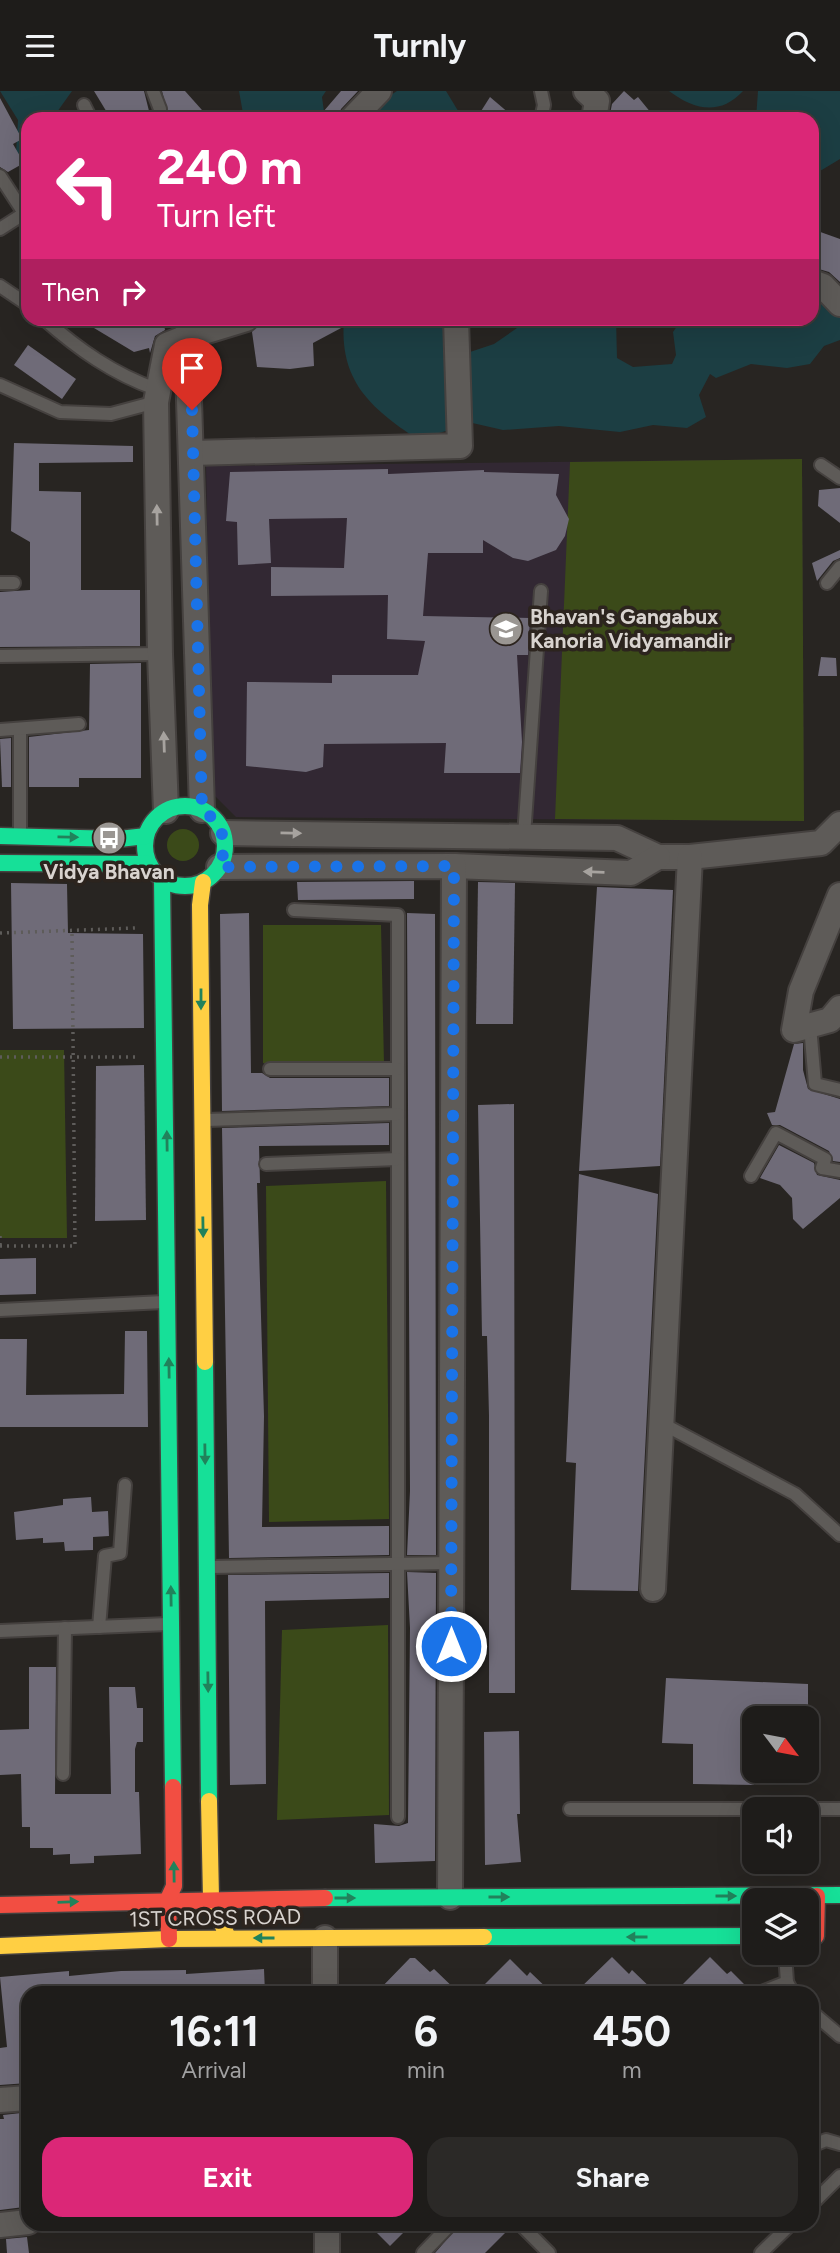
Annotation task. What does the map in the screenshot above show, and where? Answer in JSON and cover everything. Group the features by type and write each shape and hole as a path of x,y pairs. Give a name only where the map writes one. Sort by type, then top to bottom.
{"street":[{"path":"359,112 379,91"},
{"path":"586,91 597,101 595,112"},
{"path":"819,285 840,304"},
{"path":"192,453 460,446 456,326"},
{"path":"166,810 160,654 156,395 167,345 189,328"},
{"path":"189,328 202,810"},
{"path":"169,1939 169,1899 174,1887 172,1624 182,1289 202,1120 183,973 162,880 149,864 145,853 150,825 166,810 188,806 202,810 217,822 223,833 225,849 211,874 200,905 183,973 166,1057 182,1289 207,1567 211,1898 228,1938"},
{"path":"223,833 617,838 658,857 690,857 821,843 840,824"},
{"path":"0,836 119,839 146,836"},
{"path":"162,880 179,886 211,874 454,866 631,873 658,857"},
{"path":"653,1589 690,857"},
{"path":"0,863 149,864"},
{"path":"440,1897 451,1563 454,866"},
{"path":"840,895 801,991 794,1030 830,1020 840,1009"},
{"path":"819,1896 840,1895"},
{"path":"0,1905 21,1924 169,1899 742,1896"},
{"name":"1ST CROSS ROAD","path":"0,1946 21,1924 169,1939 742,1936"},
{"path":"325,1938 326,1986"},
{"path":"0,2100 21,2098"},
{"path":"0,2225 21,2223"},
{"path":"327,2231 327,2253"}],"lane":[{"path":"153,91 158,112"},
{"path":"541,91 544,104 542,112"},
{"path":"84,105 88,112"},
{"path":"0,176 21,205"},
{"path":"1,227 21,215"},
{"path":"0,286 21,300"},
{"path":"52,326 70,342 122,377 156,395"},
{"path":"0,385 60,412 111,414 156,395"},
{"path":"821,465 840,478"},
{"path":"827,583 840,567"},
{"path":"524,836 541,591"},
{"path":"0,656 160,654"},
{"path":"0,730 79,724"},
{"path":"20,729 20,837"},
{"path":"293,910 398,915 398,1817"},
{"path":"810,1026 815,1084 840,1090"},
{"path":"270,1069 398,1069"},
{"path":"202,1120 398,1114"},
{"path":"751,1176 776,1133 825,1159 822,1168 840,1174"},
{"path":"266,1164 398,1159"},
{"path":"0,1310 182,1289"},
{"path":"661,1423 795,1494 840,1535"},
{"path":"99,1627 105,1556 120,1553 125,1485"},
{"path":"207,1567 451,1563"},
{"path":"0,1631 172,1624"},
{"path":"63,1774 65,1628"},
{"path":"570,1809 840,1809"},
{"path":"787,1965 790,1986"},
{"path":"819,2018 840,2036"},
{"path":"819,2143 826,2140 840,2144"},
{"path":"819,2197 840,2176"},
{"path":"423,2253 444,2231"},
{"path":"527,2231 549,2253"},
{"path":"761,2253 784,2231"}],"path":[{"path":"0,933 148,927"},
{"path":"0,1236 0,1246 75,1246 72,932"},
{"path":"0,1057 166,1057"}],"shaded area":[{"name":"Bhavan's Gangabux Kanoria Vidyamandir","path":"802,459 804,821 236,817 212,793 206,466"}],"green space":[{"path":"802,459 804,821 555,819 570,462"},
{"path":"183,829 195,833 199,845 195,857 183,861 171,857 167,845 171,833"},
{"path":"263,925 381,925 384,1064 263,1063"},
{"path":"0,1050 64,1050 67,1238 0,1238"},
{"path":"386,1181 389,1519 269,1522 266,1186"},
{"path":"388,1625 389,1815 277,1820 282,1630"}],"water":[{"path":"0,91 72,91 57,112 21,112 21,167 16,153 18,120"},
{"path":"239,91 326,91 322,97 324,112 243,112"},
{"path":"397,91 446,91 459,112 375,112 385,99"},
{"path":"669,91 743,91 725,104 707,107 688,103"},
{"path":"758,91 840,91 840,159 819,171 819,112 756,112"},
{"path":"819,290 840,307 840,340 824,346 810,364 787,368 751,364 716,378 710,374 699,395 706,417 687,428 653,425 620,432 559,426 503,430 468,422 470,352 494,344 520,326 616,326 617,358 633,367 672,364 676,355 673,332 677,326 819,326"},
{"path":"344,326 447,326 446,431 417,439 371,403 352,375 344,340"}],"building":[{"path":"94,91 144,91 149,112 107,112"},
{"path":"162,91 185,91 204,112 167,112"},
{"path":"341,91 358,91 340,112 323,112"},
{"path":"624,91 634,100 638,97 650,112 610,112 612,104"},
{"path":"490,97 508,112 480,112"},
{"path":"0,98 21,137 13,144 21,158 21,165 8,172 0,167"},
{"path":"819,232 840,239 840,282 829,272 819,269"},
{"path":"91,326 164,326 165,330 155,336 150,353 149,348 134,352"},
{"path":"256,326 345,326 313,343 314,366 290,369 257,367 252,332"},
{"path":"28,345 76,379 62,399 14,365"},
{"path":"14,443 133,446 133,462 39,463 39,491 81,492 81,590 140,590 140,646 0,647 0,592 30,590 30,542 11,531"},
{"path":"388,469 388,474 484,470 559,474 556,495 569,519 565,536 556,550 528,561 513,558 483,540 483,553 428,553 423,616 530,618 528,655 517,655 522,742 520,773 444,773 446,743 324,744 323,767 306,772 246,766 247,682 332,683 332,675 418,675 425,641 387,639 388,595 271,596 271,567 344,568 347,518 269,519 271,563 238,565 237,522 226,521 230,472"},
{"path":"840,488 840,523 818,506 819,490"},
{"path":"840,550 840,558 833,561 817,581 812,563"},
{"path":"821,657 836,658 837,676 818,676"},
{"path":"141,663 141,778 79,778 79,787 29,787 29,737 89,730 90,664"},
{"path":"11,738 11,787 2,787 0,739"},
{"path":"414,881 414,899 298,900 297,882"},
{"path":"478,882 515,883 513,1024 476,1024"},
{"path":"11,883 67,884 68,933 143,934 144,1028 13,1029"},
{"path":"597,887 673,890 660,1166 579,1171"},
{"path":"249,913 251,1073 262,1073 270,1078 389,1078 389,1106 222,1111 220,914"},
{"path":"407,913 435,914 436,1555 407,1555 410,1491"},
{"path":"803,1043 803,1070 808,1089 840,1099 840,1162 833,1161 829,1151 780,1125 772,1125 767,1113 775,1112 794,1044"},
{"path":"144,1065 146,1220 95,1221 96,1066"},
{"path":"514,1104 515,1693 489,1693 489,1416 487,1336 482,1336 478,1105"},
{"path":"389,1123 389,1145 259,1146 260,1183 257,1183 264,1416 262,1527 389,1526 389,1555 229,1558 222,1128"},
{"path":"779,1145 814,1163 817,1175 840,1180 840,1198 803,1229 793,1219 792,1198 780,1185 760,1178"},
{"path":"579,1174 658,1194 638,1591 571,1590 576,1463 566,1462"},
{"path":"36,1258 36,1294 0,1295 0,1259"},
{"path":"125,1331 147,1331 148,1427 0,1427 0,1339 27,1339 26,1395 124,1394"},
{"path":"91,1497 92,1512 108,1511 109,1536 93,1537 93,1550 65,1551 64,1542 43,1543 43,1538 16,1540 14,1512 63,1505 63,1499"},
{"path":"407,1572 436,1573 435,1861 375,1863 374,1824 399,1826 408,1823 410,1628"},
{"path":"389,1573 389,1598 265,1601 266,1784 230,1785 228,1575"},
{"path":"29,1667 56,1667 55,1794 111,1794 109,1687 135,1687 137,1708 143,1708 143,1742 137,1742 135,1749 135,1792 139,1792 141,1854 94,1856 94,1863 70,1864 70,1854 53,1855 53,1848 30,1848 30,1827 22,1827 21,1774 0,1775 0,1730 29,1729"},
{"path":"666,1678 808,1684 808,1706 742,1706 742,1783 754,1785 693,1784 693,1744 662,1743"},
{"path":"519,1731 520,1814 517,1814 521,1862 485,1865 484,1732"},
{"path":"612,1957 629,1974 632,1970 649,1986 582,1986"},
{"path":"710,1957 727,1974 731,1971 745,1985 744,1986 681,1986"},
{"path":"410,1958 415,1958 430,1972 434,1969 452,1986 383,1986"},
{"path":"510,1959 527,1976 530,1972 545,1986 483,1986"},
{"path":"264,1969 265,1986 21,1986 21,2084 0,2085 0,2048 7,2047 0,1977 69,1971 69,1976 121,1971 186,1970 186,1974"},
{"path":"21,2113 21,2207 0,2210 0,2119 4,2119 3,2115"},
{"path":"379,2231 405,2231 390,2246 377,2233"},
{"path":"454,2231 507,2231 485,2253 435,2253"},
{"path":"27,2237 29,2253 7,2253 6,2239"}],"traffic: fast":[{"path":"185,806 200,809 213,818 222,831 225,846 222,861 213,874 200,883 185,886 170,883 157,874 148,861 145,846 148,831 157,818 170,809 185,806"},
{"path":"0,836 119,839 146,836"},
{"path":"0,863 149,864"},
{"path":"162,880 173,1787"},
{"path":"205,1362 209,1801"},
{"path":"325,1898 840,1895"},
{"path":"484,1937 742,1936"}],"traffic: slow":[{"path":"203,882 200,905 205,1362"},
{"path":"209,1801 211,1898 228,1938"},
{"path":"0,1946 169,1939 484,1937"}],"traffic: jam":[{"path":"169,1939 168,1899 174,1886 173,1787"},
{"path":"0,1905 325,1898"}],"place":[{"name":"Bhavan's Gangabux Kanoria Vidyamandir","path":"506,629"},
{"name":"Vidya Bhavan","path":"109,838"}],"route":[{"path":"192,410 202,810 217,822 223,833 225,849 219,867 454,866 451,1646"}]}
